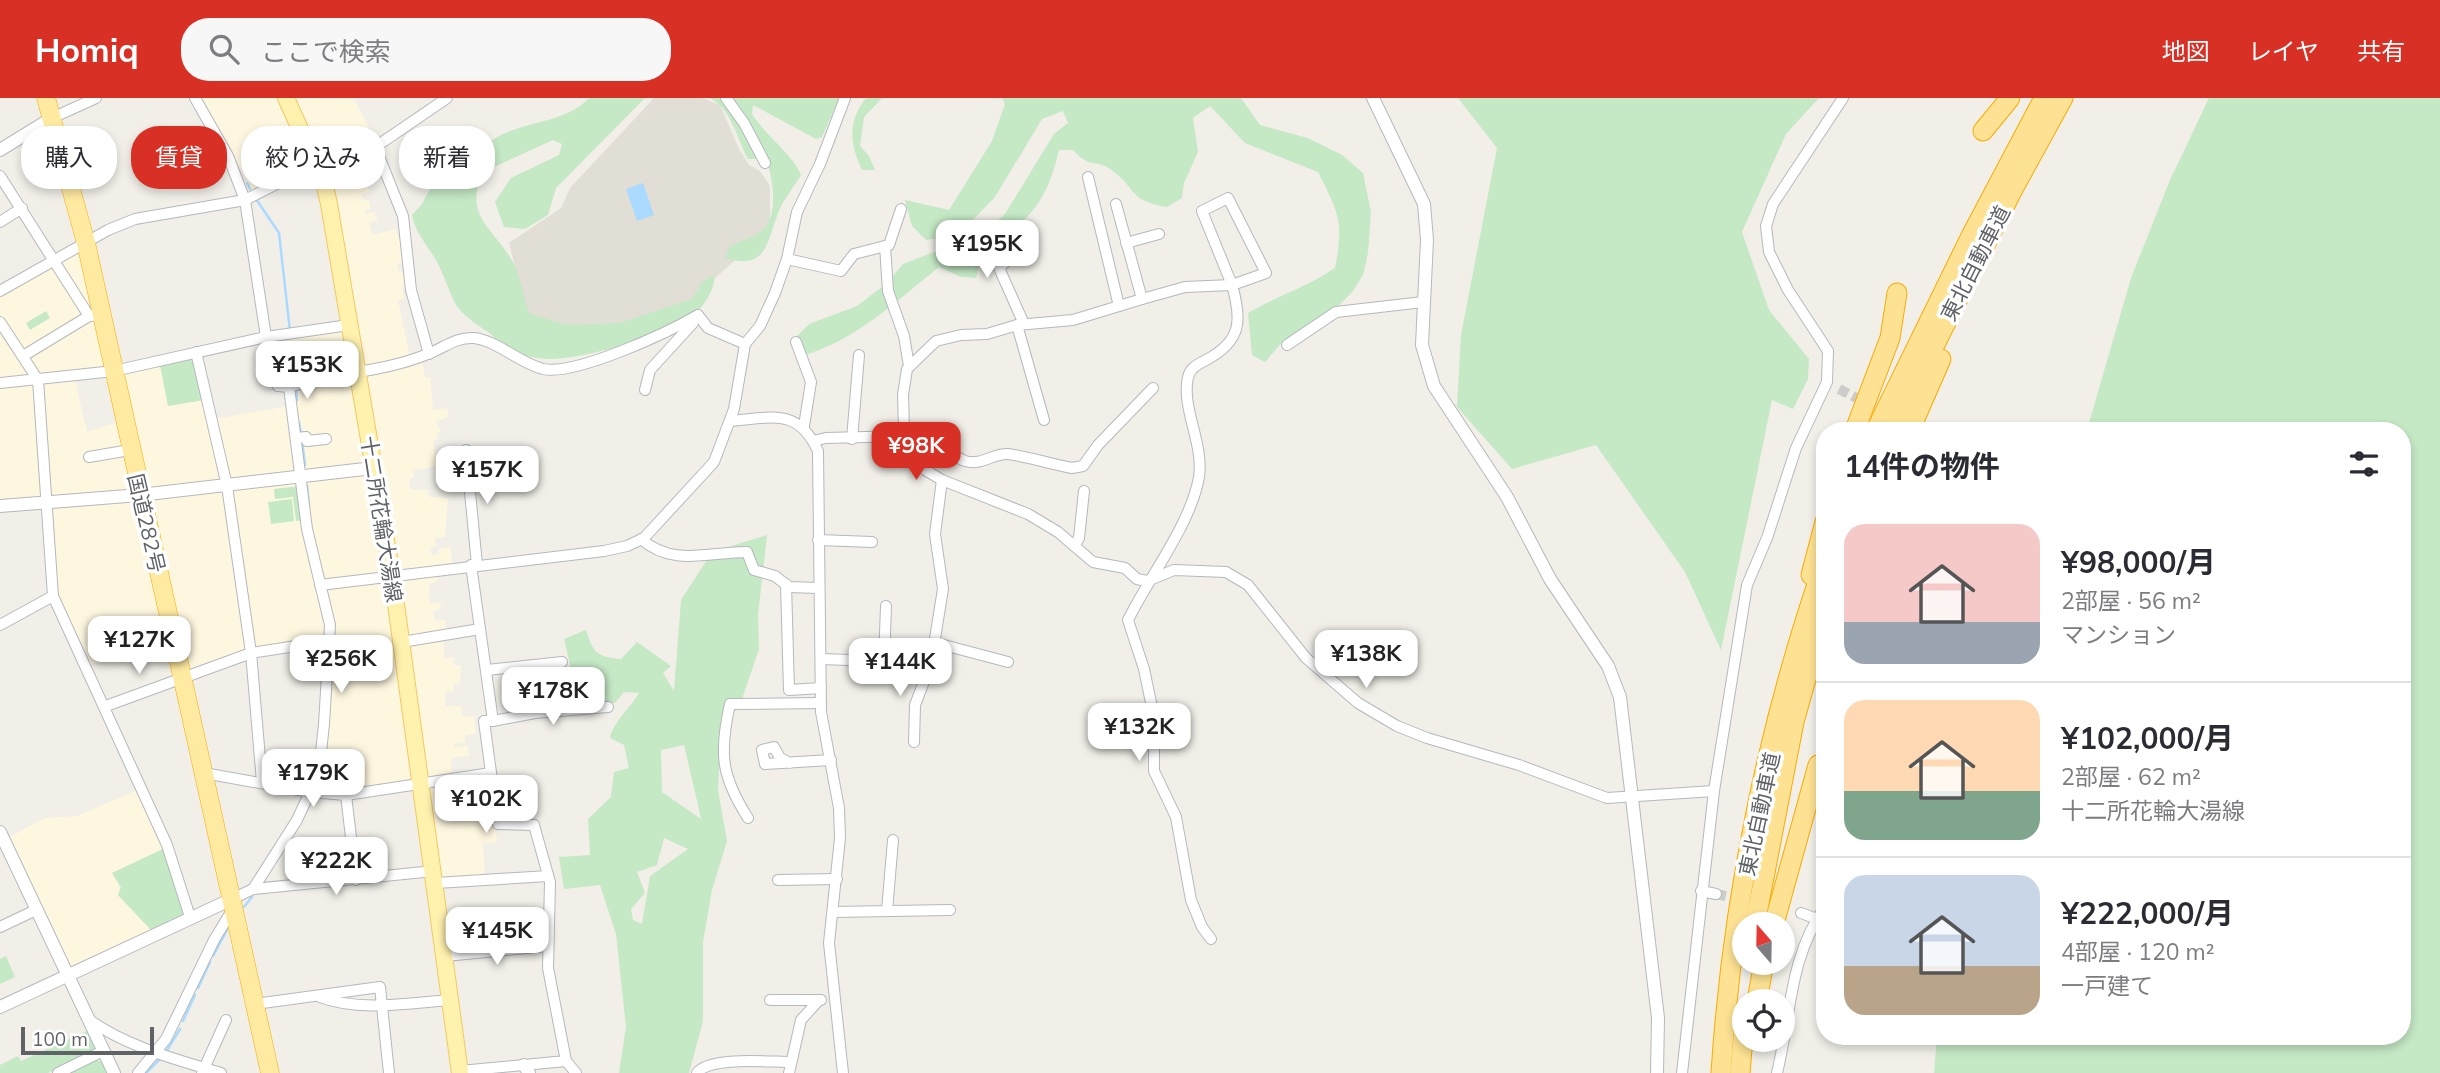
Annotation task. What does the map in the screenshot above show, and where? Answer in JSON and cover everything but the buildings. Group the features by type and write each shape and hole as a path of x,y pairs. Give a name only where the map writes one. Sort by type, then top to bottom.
{"highway":[{"name":"国道282号","path":"46,98 86,243 96,315 114,371 270,1073"},
{"path":"1983,131 2010,98"},
{"name":"東北自動車道","path":"1880,422 1965,247 2044,98"},
{"name":"東北自動車道","path":"1896,422 2012,191 2063,98"},
{"path":"1913,422 2012,191"},
{"path":"1858,422 1890,338 1897,293"},
{"path":"1779,720 1816,561"},
{"name":"東北自動車道","path":"1721,1073 1746,873 1779,720 1816,592"},
{"name":"東北自動車道","path":"1757,912 1794,722 1816,643"},
{"path":"1777,912 1816,772"},
{"path":"1740,1073 1742,1052"},
{"path":"1747,1073 1750,1052"}],"main road":[{"name":"十二所花輪大湯線","path":"286,98 299,126"},
{"name":"十二所花輪大湯線","path":"325,189 392,575 460,1072"}],"street":[{"path":"0,150 52,118 96,98"},
{"path":"195,98 228,156 245,200 266,337 278,386 289,387 358,374 429,354 447,343 476,338 517,360 545,370 566,368 649,341 698,315 708,328 745,344"},
{"path":"385,143 447,98"},
{"path":"726,98 744,123 765,163"},
{"path":"324,585 604,551 641,539 714,462 730,421 745,344 760,326 787,259 797,212 820,164 845,98"},
{"path":"1373,98 1424,204 1427,240 1423,302 1425,365 1437,395 1507,496 1550,579 1608,666 1620,697 1658,1018 1657,1073"},
{"path":"1682,1073 1714,791 1747,585 1767,538 1796,448 1827,382 1828,351 1788,290 1769,252 1766,226 1773,204 1843,98"},
{"path":"385,171 403,216 411,290 429,354"},
{"path":"0,176 96,315 23,356"},
{"path":"1088,177 1119,306"},
{"path":"0,291 135,219 245,200 267,189"},
{"path":"909,366 936,341 961,335 987,334 1021,325 1073,320 1185,287 1232,285 1266,273 1228,198 1202,211 1232,285 1239,323 1229,343 1192,367 1188,379 1188,398 1200,447 1199,479 1171,547 1147,581 1128,620 1144,669 1154,718 1154,771 1176,817 1191,900 1202,927 1211,939"},
{"path":"1115,204 1142,299"},
{"path":"0,222 22,208"},
{"path":"787,259 841,271 855,254 889,244 901,209"},
{"path":"1126,243 1159,234"},
{"path":"885,246 888,291 904,336 909,366 902,395 908,438 925,470 942,480 1028,514 1093,562 1125,568 1137,579 1147,581 1174,570 1226,572 1248,585 1306,658 1358,703 1397,726 1427,738 1519,765 1607,798 1633,794 1714,791"},
{"path":"1020,249 999,268 1021,325 1044,420"},
{"path":"1287,345 1336,312 1423,302"},
{"path":"645,390 650,370 690,325 701,319"},
{"path":"0,323 38,380 53,596 106,706 167,845 190,917"},
{"path":"0,383 114,371 266,337 349,325"},
{"path":"796,342 811,382 804,426"},
{"path":"196,352 228,486 251,653 262,782"},
{"path":"852,439 859,355"},
{"path":"1827,382 1839,389"},
{"path":"0,1007 190,917 233,903 253,889 297,820 320,762 330,625 302,478 300,438 289,387"},
{"path":"813,441 922,439 941,446 966,461 983,462 1004,454 1072,468 1083,466 1098,445 1153,388"},
{"path":"730,421 790,419 804,426 818,451 821,702 839,808 837,879 829,943 843,1073"},
{"path":"300,438 307,441 326,439"},
{"path":"89,457 130,450"},
{"path":"466,450 480,629 493,721"},
{"path":"0,506 140,495 373,468"},
{"path":"914,742 915,705 936,643 943,589 936,519 942,480"},
{"path":"1074,546 1079,538 1084,491"},
{"path":"641,539 653,549 675,557 747,552 754,570 775,576 786,584 818,588"},
{"path":"818,540 872,542"},
{"path":"786,584 789,690 821,688"},
{"path":"0,625 53,596"},
{"path":"884,662 886,606"},
{"path":"401,642 480,629"},
{"path":"106,706 251,653 328,640"},
{"path":"936,643 1008,662"},
{"path":"821,659 931,663"},
{"path":"487,670 562,662"},
{"path":"748,818 734,796 722,764 730,704 821,702"},
{"path":"576,1073 566,1061 554,1009 547,946 548,876 534,825 498,824 484,721 535,713 608,707"},
{"path":"790,763 831,760"},
{"path":"204,773 310,792 346,795 491,773"},
{"path":"346,795 356,880"},
{"path":"0,832 114,1073"},
{"path":"887,911 893,840"},
{"path":"253,889 356,880 548,876"},
{"path":"778,880 837,879"},
{"path":"1701,891 1716,894"},
{"path":"138,1073 166,1039 177,1020 233,903"},
{"path":"0,927 36,910"},
{"path":"833,912 950,910"},
{"path":"1777,1073 1791,985 1816,919 1801,913"},
{"path":"445,956 547,946"},
{"path":"255,1004 380,987 389,1073"},
{"path":"317,996 329,1000 382,1005 451,1000"},
{"path":"770,1000 834,999"},
{"path":"697,1073 701,1068 718,1063 790,1067 801,1020 819,1000"},
{"path":"86,1018 102,1029 181,1067 220,1073"},
{"path":"203,1070 226,1020"},
{"path":"58,1073 103,1051"},
{"path":"460,1072 526,1069 566,1061"}],"shaded area":[{"path":"203,98 281,98 294,126 241,126 241,169 227,143 227,126 218,126"},
{"path":"291,98 354,99 368,126 304,126"},
{"path":"654,98 702,98 720,105 739,149 749,165 760,171 770,186 770,228 687,304 564,342 531,331 509,243 561,208 570,188"},
{"path":"329,189 369,189 370,192 362,194 364,201 369,200 371,209 364,210 365,214 374,212 378,220 369,223 372,235 396,229 399,239 406,237 408,244 400,247 403,262 397,264 399,272 409,270 412,285 402,287 404,299 398,300 410,358 421,356 425,378 430,377 433,410 447,408 449,417 436,421 441,432 437,433 438,439 433,441 435,457 441,457 443,465 413,471 414,477 409,479 411,490 428,489 429,497 448,498 445,537 435,538 436,546 430,548 432,555 439,554 438,549 450,547 453,568 437,570 438,581 430,584 429,599 431,603 440,602 441,609 433,611 435,621 445,620 446,631 442,632 445,658 453,657 454,665 461,665 460,683 453,684 454,691 445,692 446,706 461,706 463,717 474,716 476,734 465,735 465,743 454,744 455,747 468,746 469,756 455,757 451,761 452,778 469,777 472,809 493,807 497,842 483,843 485,880 436,883 422,782 346,795 310,792 320,762 328,641 251,653 183,676 175,644 90,664 57,593 48,502 0,506 0,290 86,243 114,370 159,360 168,406 207,399 228,486 301,478 289,387 278,386 266,337 349,325","holes":["113,371 124,420 87,432 74,376"]},
{"path":"289,406 297,472 229,481 215,419"},
{"path":"142,788 165,848 112,873 120,889 118,895 151,930 66,976 4,840 45,818 77,816"}],"green space":[{"path":"589,98 645,98 556,188 548,215 525,229 504,227 495,202 511,178 559,155 562,144 553,140 495,167 495,138 560,116"},
{"path":"710,98 839,98 822,137 816,139 753,105 752,114 801,175 780,208 763,251 749,261 725,258 730,246 760,232 770,218 773,198 769,167 766,159 748,159 729,117"},
{"path":"866,98 882,98 864,117 860,146 869,156 875,170 862,170 853,142 853,124"},
{"path":"1002,98 1241,98 1260,125 1308,138 1342,155 1363,173 1371,212 1368,253 1363,275 1353,291 1322,323 1283,341 1265,362 1252,355 1248,313 1335,268 1339,239 1338,218 1318,172 1245,143 1210,106 1193,118 1198,152 1184,183 1182,198 1167,207 1145,201 1110,169 1084,160 1073,150 1059,150 1054,170 1041,198 1022,222 997,237 988,247 981,259 976,278 961,277 939,267 854,332 817,351 797,357 791,342 809,324 857,306 887,283 903,264 983,233 1005,214 1054,134 1068,123 1063,111 1042,119 995,197 957,236 926,240 912,226 905,200 949,210 992,141 1005,104"},
{"path":"1458,98 1819,98 1786,134 1742,232 1769,310 1809,359 1808,379 1793,409 1772,400 1721,650 1685,572 1596,445 1512,469 1457,407 1461,335 1497,148"},
{"path":"2209,98 2440,98 2440,1073 1934,1073 1936,1045 2411,1045 2411,422 2089,422 2131,278 2170,180"},
{"path":"430,189 478,189 476,201 479,212 514,264 529,313 566,325 619,323 692,299 704,280 714,275 714,281 700,309 689,320 672,329 599,352 545,359 523,355 505,348 460,310 417,229 412,215"},
{"path":"46,311 50,318 30,330 26,323"},
{"path":"193,352 204,400 168,406 159,360"},
{"path":"300,486 303,520 296,521 293,497 275,499 274,489"},
{"path":"292,499 294,521 271,524 268,502"},
{"path":"767,535 758,615 759,649 742,699 721,734 718,790 727,841 712,890 703,942 703,1021 689,1073 619,1073 626,1027 616,934 600,885 564,889 559,857 590,855 588,819 611,797 614,772 629,768 624,745 610,738 611,733 639,693 624,692 615,703 573,705 570,665 564,639 586,630 597,652 606,657 621,659 637,642 671,666 663,673 674,691 681,600 712,552","holes":["684,745 701,818 701,819 662,792 661,750","664,838 688,849 650,876 642,924 633,920 631,909 645,893 637,872 657,865"]},
{"path":"165,848 185,914 151,930 118,895 121,887 112,873"},
{"path":"6,956 15,977 0,984 0,959"},
{"path":"89,1030 96,1044 94,1051 48,1073 0,1073 0,1065 18,1056 21,1061"},
{"path":"95,1060 103,1062 108,1073 66,1073"}],"water":[{"path":"643,183 654,215 637,221 626,189"}],"waterway":[{"path":"256,199 279,233 290,331"},
{"path":"292,343 296,380"},
{"path":"296,389 297,400"},
{"path":"299,422 301,434"},
{"path":"302,441 305,465"},
{"path":"307,486 309,505"},
{"path":"244,907 252,897"},
{"path":"213,956 227,930"},
{"path":"198,988 210,962"},
{"path":"183,1021 195,995"},
{"path":"166,1052 180,1029"},
{"path":"146,1073 161,1058"}],"tunnel":[{"path":"1839,389 1889,415"},
{"path":"1716,894 1744,900"}]}
